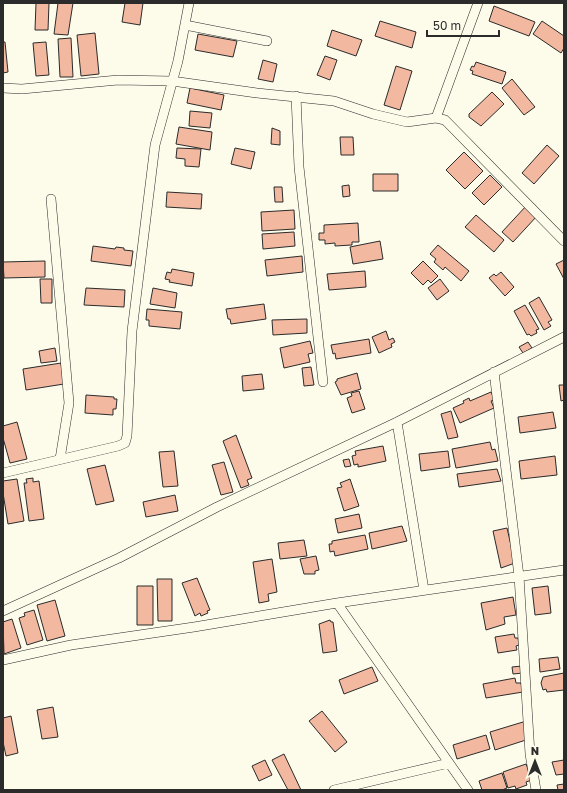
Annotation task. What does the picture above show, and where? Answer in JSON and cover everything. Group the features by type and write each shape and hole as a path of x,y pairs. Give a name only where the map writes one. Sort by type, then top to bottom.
{"street":[{"path":"3,473 118,446 125,443 128,436 132,331 155,145 172,81 189,3"},
{"path":"436,118 478,3"},
{"path":"185,25 266,41"},
{"path":"3,88 22,89 118,80 172,81 257,93 334,101 373,114 407,122 436,118 445,120 564,241"},
{"path":"296,96 299,167 323,382"},
{"path":"51,199 69,403 60,459"},
{"path":"3,611 120,558 217,507 397,422 564,337"},
{"path":"494,372 519,576 530,754 536,790"},
{"path":"397,422 424,590"},
{"path":"3,660 71,645 194,627 337,603 564,570"},
{"path":"337,603 468,790"},
{"path":"334,790 449,763"}],"building":[{"path":"36,3 49,3 48,30 35,30"},
{"path":"58,3 73,3 68,35 54,34"},
{"path":"125,3 143,3 140,25 122,22"},
{"path":"494,6 535,22 529,36 489,21"},
{"path":"380,21 416,32 412,48 375,36"},
{"path":"542,21 564,36 564,48 561,53 533,34"},
{"path":"332,30 362,40 356,56 327,46"},
{"path":"95,33 99,74 81,76 77,35"},
{"path":"198,34 237,41 233,57 195,50"},
{"path":"71,38 73,77 60,77 58,39"},
{"path":"3,42 5,42 8,72 3,73"},
{"path":"46,42 49,75 36,76 33,43"},
{"path":"325,56 337,60 330,80 317,75"},
{"path":"263,60 277,64 273,82 258,79"},
{"path":"476,62 506,72 502,84 472,74 473,71 470,70 472,66 474,67"},
{"path":"396,66 412,71 400,110 384,105"},
{"path":"512,79 535,107 524,115 502,88"},
{"path":"190,88 224,95 221,110 187,103"},
{"path":"492,92 504,104 481,126 469,117 469,114"},
{"path":"190,111 212,113 210,128 189,126"},
{"path":"179,127 212,132 210,150 176,144"},
{"path":"272,128 280,131 280,145 271,144"},
{"path":"340,137 353,137 354,155 341,155"},
{"path":"547,145 559,156 534,184 522,173"},
{"path":"177,148 201,149 199,167 185,166 185,159 176,158"},
{"path":"235,148 255,152 251,169 231,164"},
{"path":"464,152 483,171 465,189 446,170"},
{"path":"373,174 398,174 398,191 373,191"},
{"path":"490,175 502,187 484,205 472,193"},
{"path":"349,185 350,196 343,197 342,186"},
{"path":"274,187 282,187 283,202 275,202"},
{"path":"167,192 202,194 201,209 166,207"},
{"path":"527,205 537,216 513,242 502,232"},
{"path":"294,210 295,229 262,231 261,212"},
{"path":"476,215 504,240 494,252 465,227"},
{"path":"358,223 359,242 352,242 352,245 335,246 335,243 325,244 325,240 319,240 319,233 324,233 324,225"},
{"path":"294,232 295,246 263,249 262,234"},
{"path":"380,241 383,259 353,264 350,247"},
{"path":"438,245 469,271 461,281 445,267 443,270 434,262 436,259 430,254"},
{"path":"93,246 115,249 116,247 124,248 124,250 133,251 131,266 91,261"},
{"path":"302,256 303,272 267,276 265,260"},
{"path":"564,260 564,279 556,264"},
{"path":"45,261 45,277 4,278 3,262"},
{"path":"423,261 438,276 431,283 428,280 423,285 411,273"},
{"path":"172,269 194,273 192,286 169,282 170,280 165,279 167,272 171,273"},
{"path":"365,271 366,287 329,290 327,274"},
{"path":"501,272 514,287 505,296 489,278 494,274 496,276"},
{"path":"40,279 52,279 52,303 41,303"},
{"path":"440,279 449,291 437,300 428,288"},
{"path":"86,288 125,290 124,307 84,305"},
{"path":"153,288 177,293 175,308 150,304"},
{"path":"539,297 552,320 548,322 551,326 544,330 529,303"},
{"path":"264,304 266,319 231,324 230,319 228,319 226,309"},
{"path":"525,305 539,329 536,330 537,333 531,336 529,334 527,335 514,311"},
{"path":"147,309 182,312 180,329 149,326 149,320 146,320"},
{"path":"307,319 307,333 273,335 272,320"},
{"path":"386,331 389,340 393,338 395,342 391,344 392,347 379,353 372,337"},
{"path":"369,339 371,353 336,359 335,353 333,354 331,345"},
{"path":"310,341 313,353 308,354 310,362 284,368 280,348"},
{"path":"528,342 532,348 523,353 519,347"},
{"path":"55,348 57,361 41,363 39,351"},
{"path":"61,363 64,384 26,390 23,369"},
{"path":"311,367 314,385 304,386 302,368"},
{"path":"357,373 361,389 341,395 335,382 337,379"},
{"path":"262,374 264,389 243,391 242,376"},
{"path":"559,385 564,385 564,400 561,401"},
{"path":"359,391 365,409 352,413 347,398 352,396 351,393"},
{"path":"491,392 495,400 491,401 494,408 460,423 453,408 464,403 463,401 469,398 470,401"},
{"path":"86,395 114,397 114,399 117,399 116,409 113,409 113,415 85,413"},
{"path":"451,411 458,437 448,439 441,414"},
{"path":"553,412 556,428 520,433 518,417"},
{"path":"17,422 27,459 10,463 3,438 3,426"},
{"path":"236,435 252,478 247,480 249,485 241,488 223,441"},
{"path":"490,442 492,450 495,449 498,461 456,468 452,449"},
{"path":"383,446 386,461 358,467 358,464 354,465 352,456 356,455 355,451"},
{"path":"174,451 178,486 163,487 159,452"},
{"path":"448,451 450,467 421,471 419,454"},
{"path":"555,456 557,475 521,479 519,461"},
{"path":"349,459 351,466 345,467 343,460"},
{"path":"224,462 233,492 221,495 212,465"},
{"path":"105,465 114,501 96,505 87,469"},
{"path":"497,469 501,481 459,487 457,474"},
{"path":"33,478 33,482 39,481 44,519 29,521 24,483 27,483 26,479"},
{"path":"17,479 24,521 8,524 3,493 3,481"},
{"path":"350,479 359,506 344,511 337,488 342,487 340,483"},
{"path":"175,495 178,511 146,517 143,502"},
{"path":"359,514 362,528 338,533 335,519"},
{"path":"402,526 407,541 372,549 369,533"},
{"path":"507,528 515,563 501,568 493,531"},
{"path":"365,535 368,549 335,556 334,551 330,552 329,544 332,544 332,541"},
{"path":"304,540 307,556 280,559 278,543"},
{"path":"316,556 319,570 315,571 315,574 304,574 300,559"},
{"path":"272,559 277,592 268,594 269,601 259,603 253,562"},
{"path":"197,578 210,610 207,611 208,613 201,616 200,613 195,616 182,583"},
{"path":"157,579 172,579 172,621 158,621"},
{"path":"137,586 153,586 153,625 137,625"},
{"path":"548,586 551,613 535,615 532,588"},
{"path":"513,597 516,615 504,617 505,624 486,630 481,603"},
{"path":"55,600 65,636 47,641 37,605"},
{"path":"34,610 43,640 27,645 19,618 25,616 24,613"},
{"path":"12,619 21,648 4,654 3,622"},
{"path":"330,620 333,622 337,651 323,653 319,624"},
{"path":"514,634 515,638 518,638 519,645 516,646 517,650 498,653 495,637"},
{"path":"558,657 560,669 540,672 539,659"},
{"path":"522,666 523,673 513,674 512,667"},
{"path":"372,667 378,681 344,694 339,680"},
{"path":"564,673 564,690 547,692 546,689 543,690 541,683 543,677"},
{"path":"515,678 516,683 521,683 523,692 486,698 483,684"},
{"path":"53,707 58,737 42,739 37,710"},
{"path":"322,711 347,742 335,752 309,721"},
{"path":"11,716 18,753 6,756 3,742 3,718"},
{"path":"523,722 529,739 495,750 490,732"},
{"path":"486,735 490,749 457,759 453,745"},
{"path":"284,754 301,790 288,790 272,760"},
{"path":"265,760 272,775 259,781 252,766"},
{"path":"564,760 564,774 556,775 552,762"},
{"path":"526,764 532,780 526,782 527,785 516,789 515,786 508,788 503,772"},
{"path":"502,773 507,788 502,790 482,790 479,781"},
{"path":"564,784 564,790 558,790 557,785"}]}
